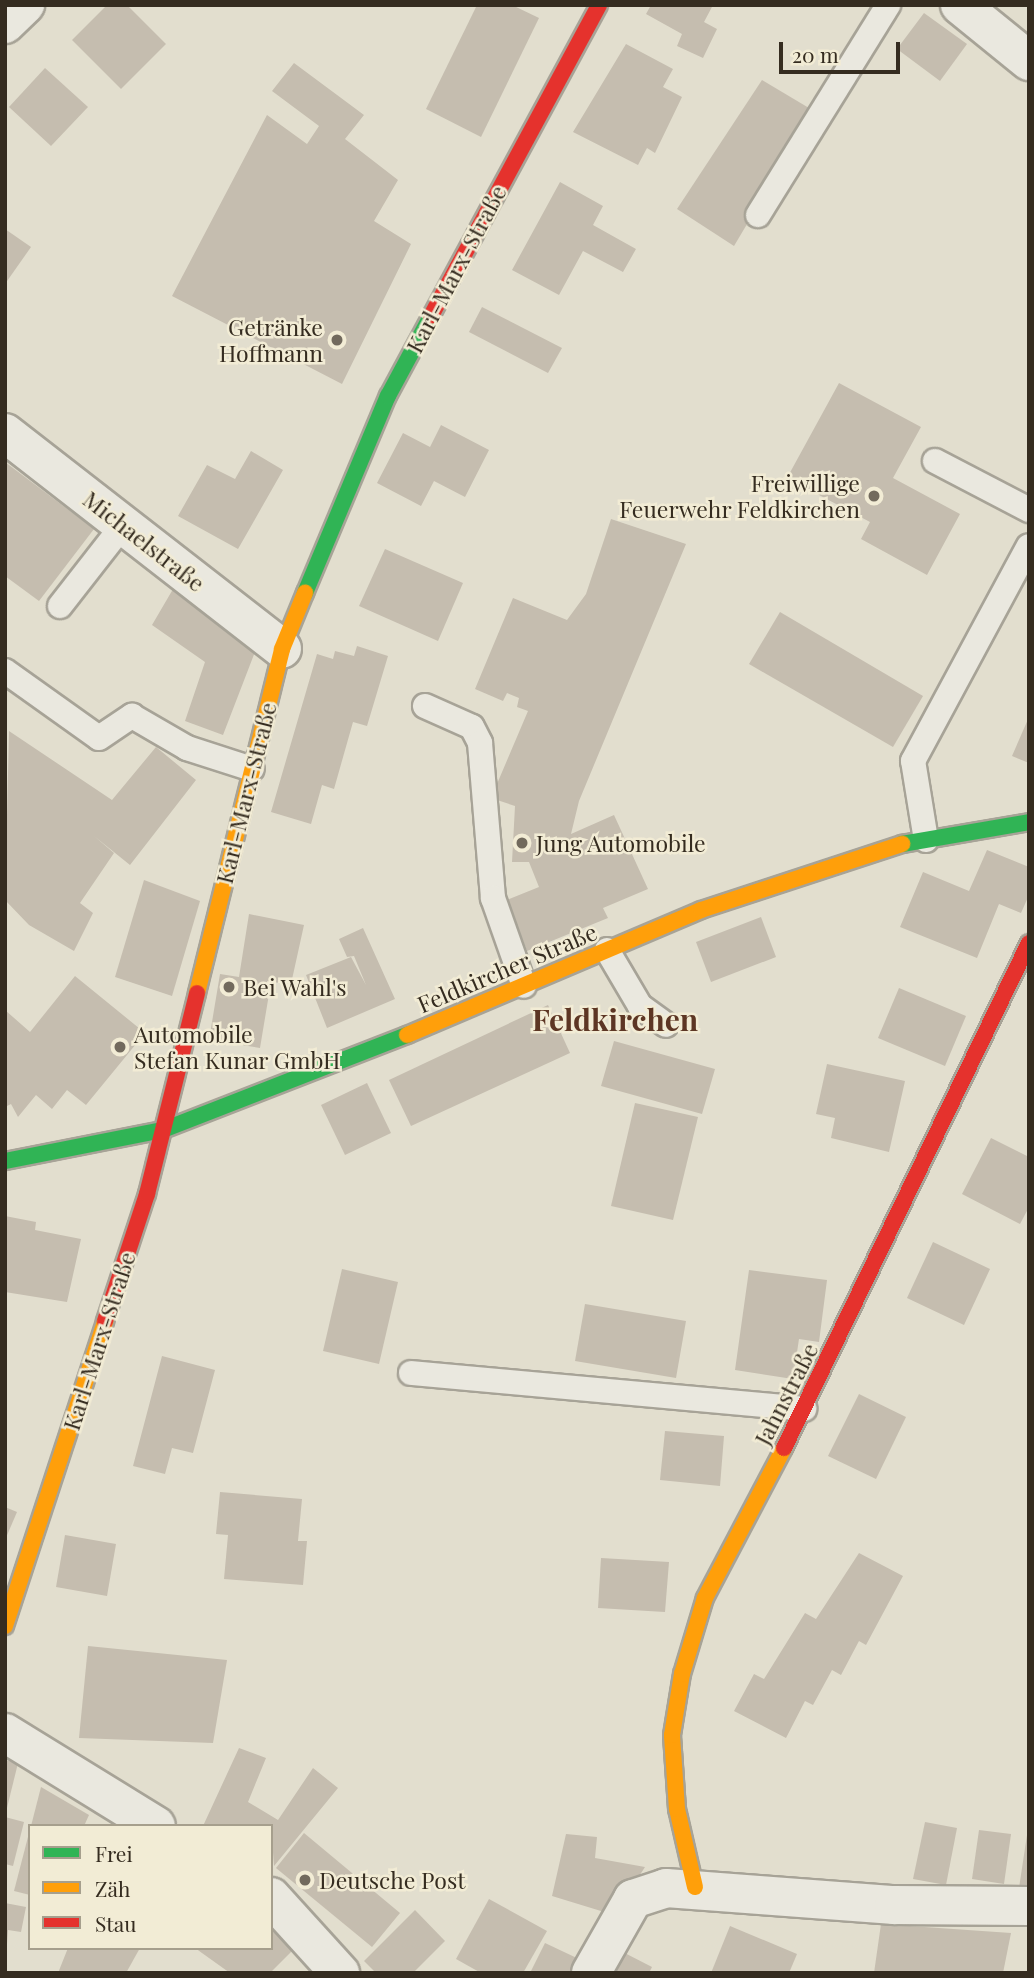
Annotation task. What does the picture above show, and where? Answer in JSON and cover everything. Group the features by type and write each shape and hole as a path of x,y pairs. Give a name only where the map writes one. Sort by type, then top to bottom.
{"street":[{"path":"5,24 25,5"},
{"name":"Karl-Marx-Straße","path":"8,1606 148,1194 282,649 388,396 599,5"},
{"path":"960,5 1029,61"},
{"name":"Michaelstraße","path":"5,433 282,649"},
{"name":"Feldkircher Straße","path":"5,1161 163,1130 328,1069 701,910 926,840 1029,822"},
{"name":"Jahnstraße","path":"695,1887 677,1809 672,1735 682,1674 705,1598 804,1409 1029,943"},
{"path":"5,1732 153,1824"},
{"path":"591,1973 633,1899 666,1888 695,1887 755,1899 1029,1906"},
{"path":"273,1898 340,1973"}],"lane":[{"path":"758,215 888,5"},
{"path":"934,461 1029,510"},
{"path":"60,607 122,525"},
{"path":"926,840 913,761 1029,547"},
{"path":"5,671 99,738 132,716 187,748 252,769"},
{"path":"425,706 472,727 480,743 493,898 523,986"},
{"path":"607,950 640,1006 666,1025"},
{"path":"411,1373 804,1409"}],"building":[{"path":"107,5 127,5 166,44 121,89 72,40"},
{"path":"477,5 512,5 539,18 481,137 426,109"},
{"path":"651,5 713,5 704,22 717,29 703,58 677,46 682,34 646,14"},
{"path":"924,13 967,44 940,81 897,49"},
{"path":"626,44 673,69 663,87 682,97 655,153 647,148 638,165 573,132"},
{"path":"294,63 364,115 345,139 398,180 374,221 411,244 342,384 172,296 267,115 307,144 319,126 272,91"},
{"path":"45,68 88,107 51,146 9,107"},
{"path":"762,80 814,111 734,246 677,209"},
{"path":"560,182 603,206 593,225 636,249 623,272 583,251 559,295 512,270"},
{"path":"5,229 31,247 5,284"},
{"path":"482,307 562,348 548,373 469,332"},
{"name":"Freiwillige Feuerwehr Feldkirchen","path":"839,383 921,427 893,478 960,514 927,575 861,539 870,522 787,478"},
{"path":"441,425 489,450 465,497 434,481 421,506 377,483 403,433 430,447"},
{"path":"251,451 283,470 238,549 178,516 207,465 235,479"},
{"path":"5,462 94,529 39,601 5,576"},
{"path":"611,519 686,544 579,801 571,834 614,815 648,889 603,908 608,918 527,951 507,900 539,887 529,862 512,862 515,806 491,798 528,711 517,707 519,698 507,693 503,701 475,689 513,598 567,620 586,594"},
{"path":"385,549 463,583 438,641 359,606"},
{"path":"176,584 258,644 223,735 185,721 205,662 152,625"},
{"path":"780,612 923,696 893,747 749,664"},
{"path":"357,646 388,656 367,726 353,722 334,789 322,785 311,824 271,812 317,654 333,659 335,651 354,656"},
{"path":"1029,717 1029,763 1012,756"},
{"path":"9,731 112,800 156,747 196,780 130,865 94,836 114,853 80,903 93,913 74,951 29,925 5,900"},
{"path":"987,850 1029,867 1029,895 1021,913 999,904 977,958 900,927 923,872 969,891"},
{"path":"144,880 200,901 172,996 115,977"},
{"path":"249,914 304,925 291,984 271,982 260,1048 209,1040 220,974 239,977"},
{"path":"761,917 776,957 711,982 696,942"},
{"path":"363,928 395,999 327,1028 306,975 351,957 366,985 354,956 347,957 339,939"},
{"path":"75,976 145,1033 86,1105 67,1090 52,1109 36,1095 18,1117 11,1104 5,1107 5,1010 30,1032"},
{"path":"899,988 966,1016 945,1066 878,1038"},
{"path":"548,1005 570,1053 411,1126 389,1080"},
{"path":"614,1041 715,1069 702,1114 601,1086"},
{"path":"827,1064 905,1081 889,1152 831,1138 835,1118 816,1114"},
{"path":"367,1083 391,1133 345,1155 321,1105"},
{"path":"635,1103 698,1117 673,1220 611,1206"},
{"path":"991,1138 1029,1157 1029,1207 1020,1224 962,1194"},
{"path":"5,1216 36,1222 35,1230 81,1239 67,1302 5,1292"},
{"path":"933,1242 990,1269 964,1325 907,1298"},
{"path":"342,1269 398,1282 379,1364 323,1351"},
{"path":"749,1270 827,1280 819,1342 799,1339 793,1379 735,1370"},
{"path":"585,1304 686,1321 676,1378 575,1361"},
{"path":"162,1356 215,1370 193,1453 172,1448 165,1474 133,1466"},
{"path":"859,1394 906,1417 876,1479 828,1456"},
{"path":"665,1431 724,1436 720,1486 660,1480"},
{"path":"220,1492 302,1499 298,1541 307,1541 303,1585 224,1579 228,1535 216,1534"},
{"path":"5,1507 17,1512 5,1540"},
{"path":"65,1535 116,1544 107,1596 56,1587"},
{"path":"859,1553 903,1576 866,1645 859,1641 841,1675 832,1670 813,1705 805,1701 786,1738 734,1711 754,1674 764,1679 805,1613 816,1619"},
{"path":"601,1558 669,1562 665,1612 598,1608"},
{"path":"88,1646 227,1660 213,1743 79,1738"},
{"path":"239,1748 266,1758 248,1802 278,1820 313,1768 338,1788 274,1866 273,1824 204,1824"},
{"path":"5,1760 18,1763 6,1812 5,1812"},
{"path":"41,1787 89,1815 85,1824 32,1824"},
{"path":"5,1817 24,1822 13,1866 5,1864"},
{"path":"925,1822 957,1828 946,1885 913,1879"},
{"path":"979,1830 1011,1834 1004,1884 972,1879"},
{"path":"304,1833 400,1913 372,1947 276,1868"},
{"path":"566,1834 597,1837 595,1858 645,1867 614,1915 552,1896"},
{"path":"1029,1835 1029,1890 1019,1888"},
{"path":"28,1837 28,1894 14,1891"},
{"path":"489,1899 547,1931 523,1973 481,1973 456,1959"},
{"path":"5,1903 26,1907 21,1932 8,1930 8,1944"},
{"path":"415,1910 445,1941 413,1973 376,1973 364,1961"},
{"path":"881,1924 1011,1933 1003,1973 874,1973"},
{"path":"730,1926 797,1954 789,1973 711,1973"},
{"path":"273,1931 294,1949 270,1973 230,1973 198,1950 273,1950"},
{"path":"545,1943 581,1960 575,1973 530,1973"},
{"path":"615,1948 652,1967 649,1973 602,1973"},
{"path":"67,1950 139,1950 126,1973 58,1973"}],"traffic: fast":[{"path":"305,593 388,396 431,316"},
{"path":"902,844 1029,822"},
{"path":"5,1161 163,1130 407,1035"}],"traffic: slow":[{"path":"197,993 282,649 305,593"},
{"path":"407,1035 701,910 902,844"},
{"path":"5,1626 105,1321"},
{"path":"695,1887 677,1809 672,1735 682,1674 705,1598 784,1448"}],"traffic: jam":[{"path":"431,316 599,5"},
{"path":"784,1448 1029,943"},
{"path":"105,1321 147,1194 197,993"}],"place":[{"name":"Getränke Hoffmann","path":"337,340"},
{"name":"Freiwillige Feuerwehr Feldkirchen","path":"874,496"},
{"name":"Jung Automobile","path":"522,843"},
{"name":"Bei Wahl's","path":"229,987"},
{"name":"Automobile Stefan Kunar GmbH","path":"120,1047"},
{"name":"Deutsche Post","path":"305,1880"}],"district":[{"name":"Feldkirchen","path":"615,1019"}]}
